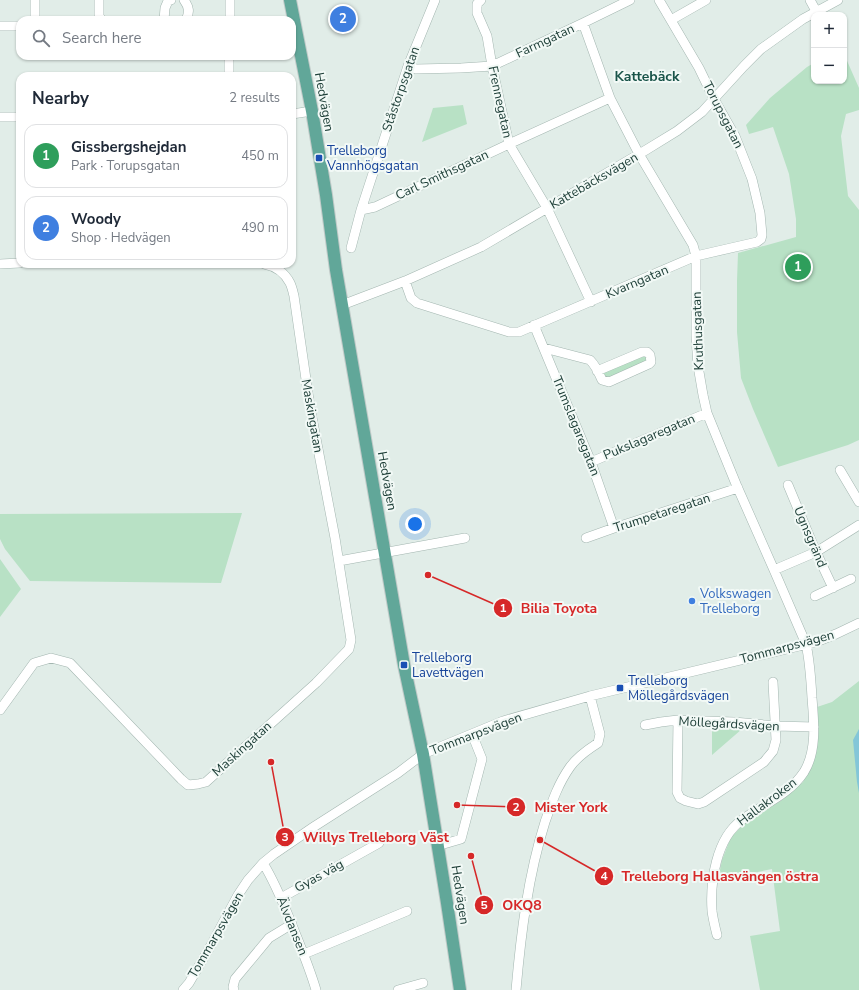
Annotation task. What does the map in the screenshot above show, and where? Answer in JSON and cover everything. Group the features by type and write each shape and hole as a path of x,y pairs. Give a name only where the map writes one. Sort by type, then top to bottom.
{"main road":[{"name":"Hedvägen","path":"290,0 293,16"},
{"name":"Hedvägen","path":"296,30 312,111 342,305 404,665 423,754 460,990"}],"street":[{"path":"35,0 35,16"},
{"path":"99,0 99,16"},
{"path":"164,16 164,8 168,1 171,0"},
{"path":"184,0 187,4 187,16"},
{"path":"230,0 230,16"},
{"name":"Ståstorpsgatan","path":"351,248 361,210 408,66 435,0"},
{"name":"Farmgatan","path":"408,66 416,69 492,66 630,0"},
{"name":"Torupsgatan","path":"659,0 699,68 714,99 736,136 752,179 760,213 761,239"},
{"path":"671,20 706,0"},
{"path":"810,0 816,11"},
{"name":"Kattebäcksvägen","path":"342,305 405,281 481,247 677,131 702,112 744,66 762,49 803,19 838,0"},
{"name":"Frennegatan","path":"479,2 477,13 487,36 509,144 547,208 591,302"},
{"name":"Kruthusgatan","path":"583,23 610,98 639,154 693,245 696,256 696,337 698,366 702,395 707,413 806,644"},
{"path":"0,26 16,26"},
{"path":"228,72 229,60"},
{"name":"Carl Smithsgatan","path":"361,210 375,207 610,98"},
{"path":"296,113 312,111"},
{"path":"0,117 16,117"},
{"name":"Kvarngatan","path":"405,281 412,298 417,303 508,332 519,332 696,256 758,242 761,239"},
{"path":"0,264 16,264"},
{"name":"Maskingatan","path":"0,710 34,663 51,658 70,664 181,779 188,785 198,784 206,782 316,683 349,649 351,640 339,561 310,407 294,296 290,283 283,274 275,268"},
{"name":"Trumslagaregatan","path":"534,325 591,462 614,528"},
{"path":"544,348 590,360 602,380 609,382 649,364 651,362 650,355 647,352 642,352 597,371"},
{"name":"Pukslagaregatan","path":"591,462 707,413"},
{"path":"840,470 859,502"},
{"name":"Ugnsgränd","path":"788,485 833,588"},
{"name":"Trumpetaregatan","path":"586,538 738,488"},
{"path":"774,570 816,552 859,525"},
{"path":"339,561 465,538"},
{"path":"815,596 851,579"},
{"name":"Tommarpsvägen","path":"184,990 210,947 238,895 248,880 263,863 315,826 423,754 504,722 590,696 806,644 823,639 859,623"},
{"name":"Hallakroken","path":"717,935 712,912 713,880 716,861 721,846 729,832 741,820 777,798 793,785 804,772 809,761 814,736 814,727 810,668 806,644"},
{"path":"678,720 677,792 680,798 698,804 704,802 764,762 773,751 776,740 774,682"},
{"path":"516,990 520,939 529,886 540,838 554,795 559,784 571,766 584,752 598,743 600,734 590,696"},
{"name":"Möllegårdsvägen","path":"645,725 678,720 814,727"},
{"path":"437,846 461,839 482,760 472,734"},
{"name":"Gyas väg","path":"281,898 379,842"},
{"name":"Älvdansen","path":"263,863 281,898 292,924 316,990"},
{"path":"304,954 407,911"},
{"path":"234,990 233,987 236,979 269,938 292,924"},
{"path":"398,990 423,983"}],"green space":[{"path":"847,61 859,88 859,110 846,114 841,136 848,196 859,210 859,440 848,445 778,467 741,378 737,332 738,253 796,237 796,219 789,174 773,127 749,134 746,125 770,98 811,65 811,84 847,84"},
{"path":"463,105 467,124 422,142 433,108"},
{"path":"643,354 646,356 646,361 607,378 603,375 604,371"},
{"path":"242,513 221,583 30,581 5,549 0,539 0,514"},
{"path":"0,559 21,589 0,617"},
{"path":"859,681 859,990 760,990 750,936 780,931 772,869 718,880 722,860 731,837 744,824 782,800 803,782 817,749 817,707 832,702"},
{"path":"712,727 742,729 712,755"}],"water":[{"path":"859,729 859,793 853,740"}],"place":[{"name":"Woody","path":"343,19"},
{"name":"Trelleborg Vannhögsgatan","path":"319,158"},
{"name":"Gissbergshejdan","path":"798,267"},
{"name":"Bilia Toyota","path":"428,575"},
{"name":"Volkswagen Trelleborg","path":"692,601"},
{"name":"Trelleborg Lavettvägen","path":"404,665"},
{"name":"Trelleborg Möllegårdsvägen","path":"620,688"},
{"name":"Willys Trelleborg Väst","path":"271,762"},
{"name":"Mister York","path":"457,805"},
{"name":"Trelleborg Hallasvängen östra","path":"540,840"},
{"name":"OKQ8","path":"471,856"}],"district":[{"name":"Kattebäck","path":"647,76"}]}
